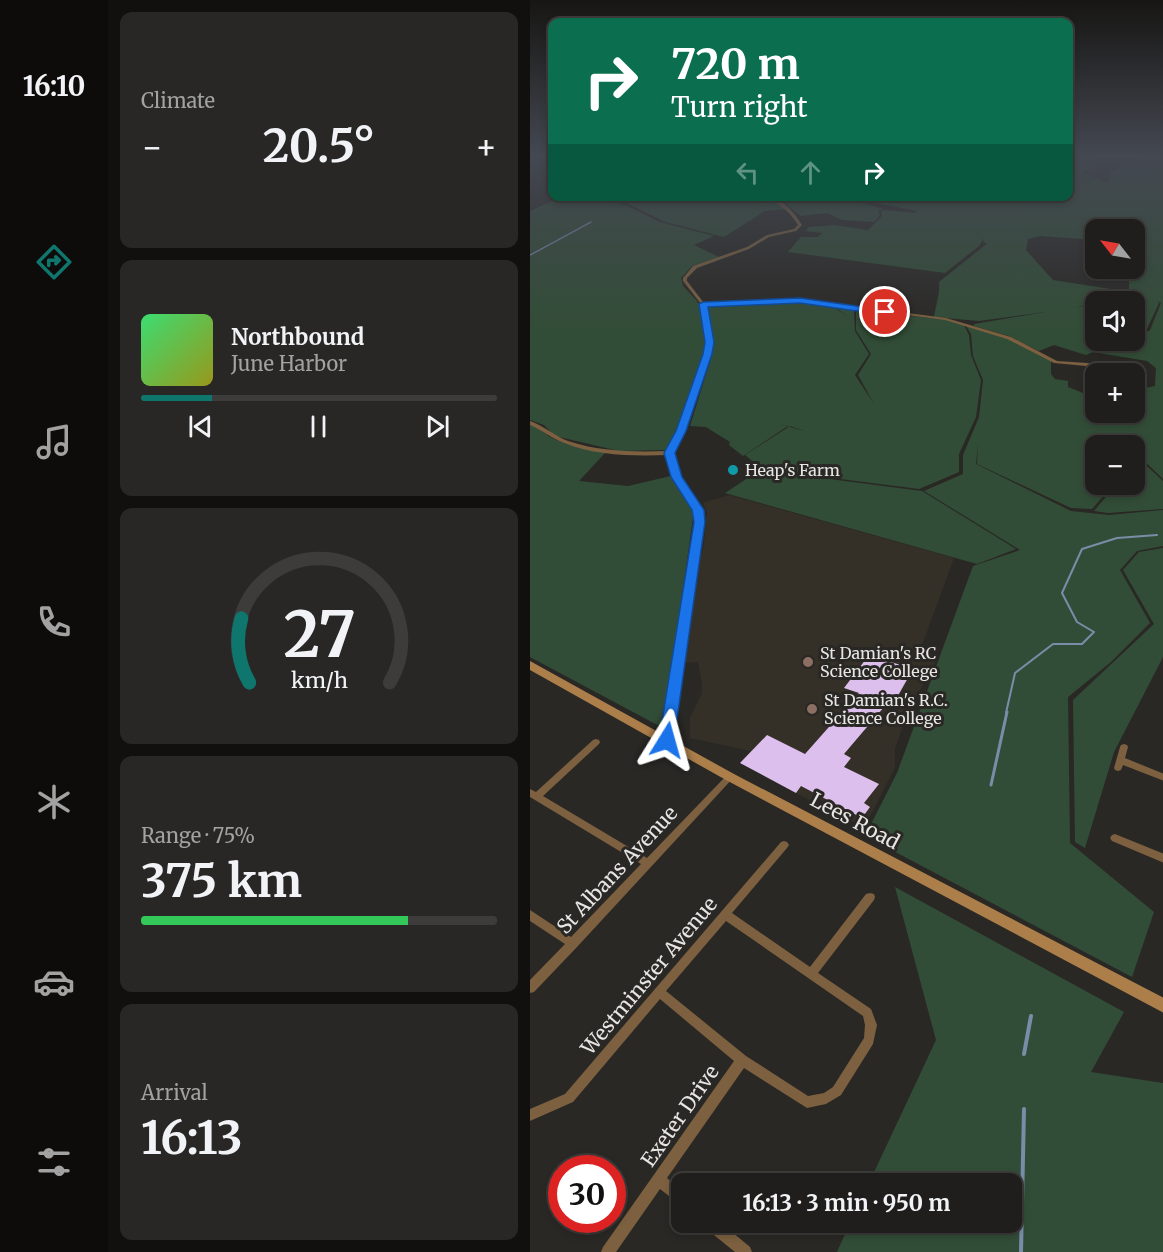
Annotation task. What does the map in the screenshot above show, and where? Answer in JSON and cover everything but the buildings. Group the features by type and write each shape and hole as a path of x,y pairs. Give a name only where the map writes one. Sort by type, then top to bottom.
{"main road":[{"name":"Lees Road","path":"530,666 730,777 1163,1006"}],"street":[{"path":"667,740 700,522 698,510 677,477 670,453 681,431 710,342 703,304 685,281 689,272 704,263 748,248 768,236 795,230 800,225 793,214"},
{"path":"703,304 800,300 946,319 1009,338 1056,362 1085,364"},
{"path":"530,423 542,427 552,436 622,454 670,453"},
{"path":"596,742 533,795 648,863"},
{"path":"1124,747 1119,764 1163,778"},
{"name":"St Albans Avenue","path":"530,988 730,777"},
{"path":"1115,837 1163,859"},
{"name":"Westminster Avenue","path":"530,1115 569,1098 784,845"},
{"path":"812,973 870,897"},
{"path":"659,992 742,1060 807,1102 826,1098 837,1091 869,1040 871,1025 867,1013 725,914"},
{"path":"530,915 573,944"},
{"name":"Exeter Drive","path":"608,1252 742,1060"},
{"path":"659,1180 671,1190"},
{"path":"722,1233 745,1252"}],"shaded area":[{"name":"St Damian's RC Science College","path":"729,495 954,558 922,645 936,661 906,716 895,749 895,768 864,828 835,813 816,796 809,800 744,765 755,752 690,738 690,718 702,693 702,683 698,662 681,663 688,611 703,550 707,513 703,503"}],"green space":[{"path":"530,214 645,214 660,222 714,236 694,245 719,257 692,266 681,278 683,286 697,301 708,328 706,344 683,421 667,450 619,451 555,436 544,425 530,420 530,256 592,222 530,254"},
{"path":"649,214 760,214 724,237 665,222"},
{"path":"830,214 880,215 874,222 842,220"},
{"path":"882,214 1163,214 1163,479 1145,462 1145,435 1085,435 1085,495 1104,495 1092,509 1071,508 977,464 978,444 976,464 1071,511 1109,515 1163,510 1163,546 1137,551 1120,570 1150,623 1111,662 1068,697 1070,843 1154,912 1132,977 865,836 897,773 973,566 1020,550 924,491 963,474 963,455 979,417 983,380 973,356 971,334 966,326 999,334 1051,361 1051,374 1055,379 1068,381 1068,387 1085,394 1085,423 1145,423 1145,388 1155,386 1156,368 1147,361 1093,352 1086,355 1054,345 1039,351 1009,336 974,326 974,324 1045,312 979,321 934,317 939,282 984,246 987,243 983,242 984,238 979,246 945,273 788,252 801,237 818,237 822,233 805,231 809,227 834,225 868,230","holes":["1085,219 1145,219 1145,279 1129,279 1129,289 1125,291 1145,291 1145,330 1159,303 1157,301 1161,303 1150,330 1145,333 1145,351 1085,351 1085,306 1073,308 1085,306 1085,291 1117,290 1053,280 1026,250 1028,239 1040,236 1085,241"]},
{"path":"797,301 833,307 849,317 833,306 854,310 855,331 869,354 855,375 874,404 858,375 871,354 856,330 856,310 949,320 964,325 969,335 971,355 981,380 976,417 959,454 959,472 919,489 762,469 745,455 788,426 743,456 729,445 730,442 706,427 690,426 713,352 707,306"},
{"path":"530,425 563,443 605,453 579,481 628,486 671,476 694,511 663,728 530,657"},
{"path":"1145,464 1163,481 1163,509 1108,513 1094,511 1108,495 1145,495"},
{"path":"760,470 922,491 1016,549 977,564 725,493"},
{"path":"1163,548 1163,657 1114,752 1085,848 1075,842 1073,700 1154,624 1123,570 1139,552"},
{"path":"895,887 1124,1012 1091,1072 1163,1083 1163,1252 837,1252 846,1233 1022,1233 1022,1173 874,1173 936,1040"}],"waterway":[{"path":"530,255 591,222"},
{"path":"1006,713 1015,673 1053,644 1082,644 1094,632 1077,622 1062,593 1082,549 1117,538 1157,535"},
{"path":"991,785 1007,712"},
{"path":"1024,1054 1031,1016"},
{"path":"1021,1252 1024,1109"}],"place":[{"name":"Heap's Farm","path":"733,470"},
{"name":"St Damian's RC Science College","path":"808,662"},
{"name":"St Damian's R.C. Science College","path":"812,709"}],"route":[{"path":"667,740 679,648 700,522 698,510 677,477 670,453 681,431 710,342 703,304 800,300 885,312"}]}
